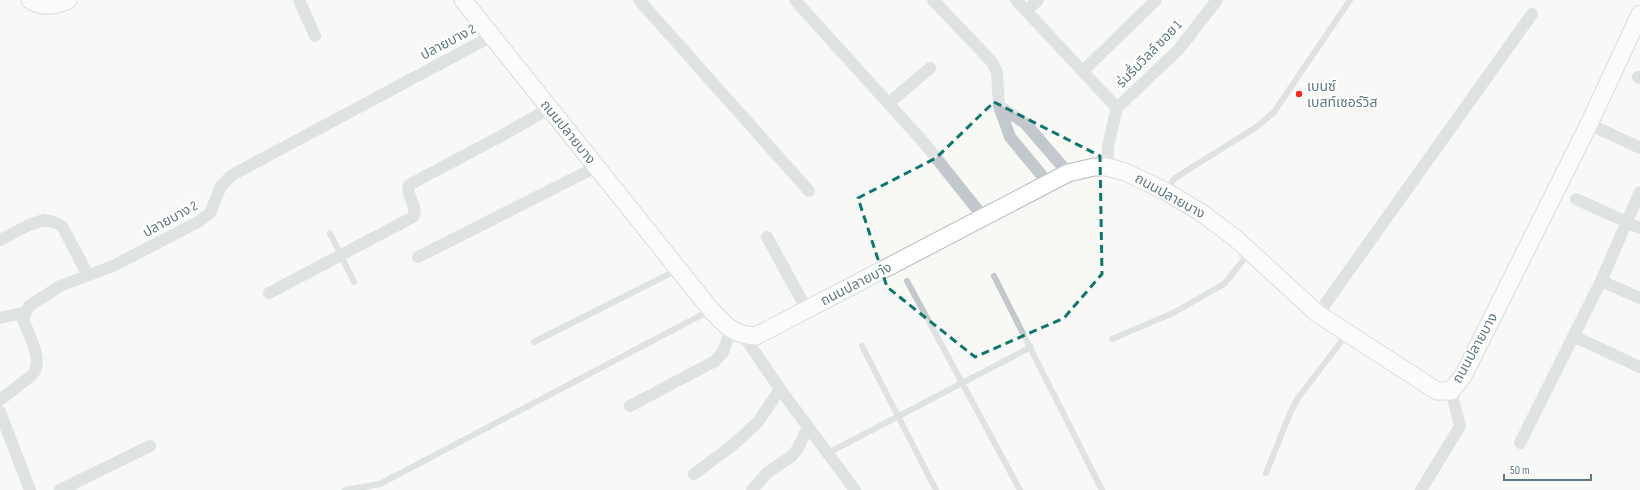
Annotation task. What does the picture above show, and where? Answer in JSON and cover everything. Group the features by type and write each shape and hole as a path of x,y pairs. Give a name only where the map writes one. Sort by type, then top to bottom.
{"street":[{"path":"30,0 38,6 49,6 68,0"},
{"path":"299,0 315,36"},
{"name":"ถนนปลายบาง","path":"462,0 711,310 737,333 756,336 1068,173 1094,167 1107,167 1125,172 1166,191 1202,213 1250,252 1318,314 1437,391 1451,391 1463,376 1588,124 1640,14"},
{"path":"639,0 809,192"},
{"path":"795,0 889,103 933,154 984,218"},
{"path":"933,0 992,62 997,72 999,106 1010,137 1049,184"},
{"path":"1016,0 1116,108 1108,146 1107,167"},
{"path":"1026,11 1038,0"},
{"path":"1082,71 1156,0"},
{"name":"ร่มรื่นวิลล์ ซอย 1","path":"1116,108 1179,49 1217,0"},
{"path":"1318,314 1532,14"},
{"name":"ปลายบาง 2","path":"26,312 28,306 60,286 113,266 198,222 210,213 222,186 232,174 492,36"},
{"path":"889,103 930,68"},
{"path":"999,106 1025,123 1068,173"},
{"path":"269,294 413,217 415,210 409,194 409,185 502,136 550,108"},
{"path":"1588,124 1640,148"},
{"path":"418,257 596,167"},
{"path":"1520,443 1601,281 1640,192"},
{"path":"1576,198 1640,228"},
{"path":"0,240 29,224 44,220 54,222 62,226 88,275"},
{"path":"766,237 807,310"},
{"path":"1601,281 1640,298"},
{"path":"0,318 26,312"},
{"path":"0,400 32,375 35,370 37,356 23,319 26,312"},
{"path":"630,406 714,361 723,352 737,333 855,490"},
{"path":"1573,336 1640,367"},
{"path":"694,474 733,445 758,422 780,389"},
{"path":"1421,490 1460,426 1451,391"},
{"path":"0,412 30,490"},
{"path":"752,490 768,472 792,456 798,448 808,427"},
{"path":"60,490 150,446"}],"lane":[{"path":"1166,191 1175,178 1258,126 1274,112 1350,0"},
{"path":"330,233 354,282"},
{"path":"1112,339 1173,313 1224,284 1250,252"},
{"path":"534,342 678,270"},
{"path":"994,276 1031,346 1102,490"},
{"path":"907,281 963,382 1020,490"},
{"path":"345,490 380,484 711,310"},
{"path":"1266,473 1291,411 1298,398 1347,334"},
{"path":"862,346 936,490"},
{"path":"828,453 1031,346"}],"highlighted area":[{"path":"994,102 1100,156 1102,274 1064,318 975,357 887,287 858,198 936,158"}],"place":[{"name":"เบนซ์ เบสท์เซอร์วิส","path":"1299,94"}]}
